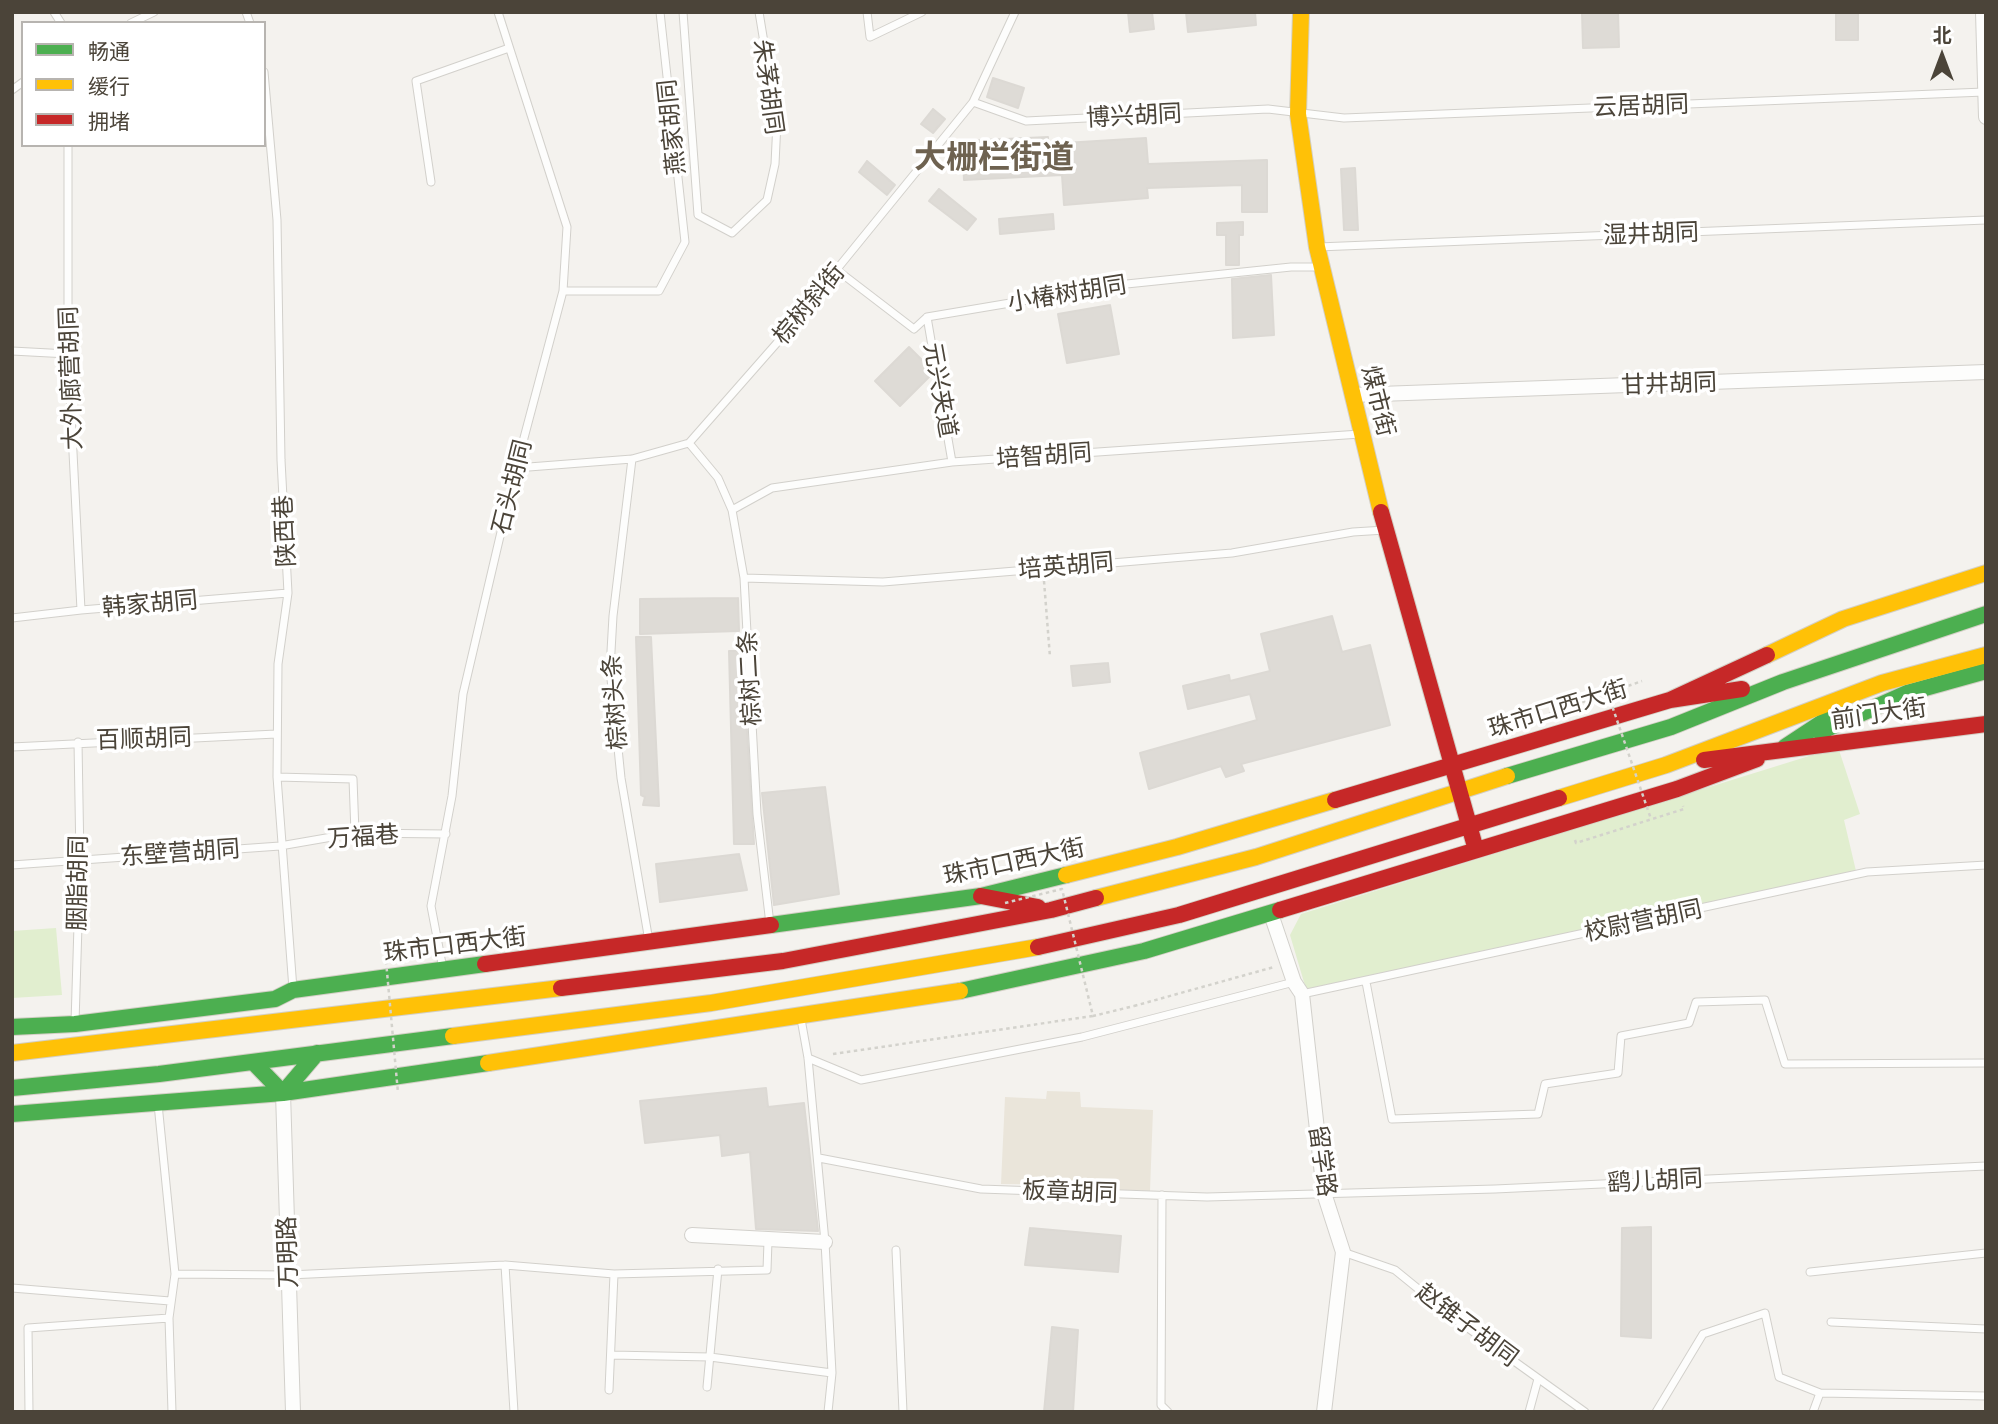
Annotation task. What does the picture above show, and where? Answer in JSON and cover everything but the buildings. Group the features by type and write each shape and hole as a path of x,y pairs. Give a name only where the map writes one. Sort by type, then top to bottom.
{"main road":[{"name":"煤市街","path":"1301,12 1298,114 1317,247 1387,530 1476,850"},
{"name":"珠市口西大街","path":"12,1027 75,1024 275,999 293,990 981,896 1177,847 1670,700 1843,618 1986,573"},
{"name":"珠市口西大街","path":"12,1053 783,961 1051,910 1256,857 1671,727 1783,682 1986,614"},
{"path":"12,1088 253,1062 711,1003 1026,950 1179,915 1666,765 1882,683 1986,655"},
{"path":"12,1114 283,1093 921,999 1144,951 1678,789 1779,750 1908,693 1986,671"},
{"path":"1670,700 1783,682"},
{"path":"1666,765 1779,750 1882,683"},
{"name":"前门大街","path":"1779,750 1986,723"},
{"path":"981,896 1051,910"},
{"path":"283,1093 317,1053"},
{"path":"253,1062 283,1093"}],"street":[{"path":"1983,12 1986,117"},
{"name":"甘井胡同","path":"1352,395 1986,372"},
{"name":"留学路","path":"1272,914 1287,964 1298,988 1324,1193 1343,1252 1324,1412"},
{"name":"万明路","path":"283,1093 293,1412"},
{"path":"692,1234 768,1241 825,1242"}],"lane":[{"path":"135,21 154,12"},
{"name":"石头胡同","path":"443,970 430,906 446,834 463,694 516,468 563,291 567,227 498,12"},
{"name":"燕家胡同","path":"563,291 659,291 685,242 660,12"},
{"name":"朱茅胡同","path":"683,12 698,215 733,233 767,200 775,164 777,122 759,12"},
{"path":"867,12 870,37 922,12"},
{"name":"棕树斜街","path":"689,443 837,270 973,102 1015,12"},
{"path":"431,182 416,81 509,48"},
{"name":"云居胡同","path":"1298,114 1344,118 1984,92"},
{"name":"陕西巷","path":"266,95 277,220 281,460 288,593 278,664 277,777 280,846 293,990"},
{"name":"博兴胡同","path":"973,102 1027,121 1268,109 1298,114"},
{"name":"大外廊营胡同","path":"68,147 68,354 81,610"},
{"name":"湿井胡同","path":"1317,247 1986,220"},
{"name":"小椿树胡同","path":"837,270 914,329 927,317 1117,285 1291,267 1322,267"},
{"name":"元兴夹道","path":"927,317 952,462"},
{"path":"12,351 68,354"},
{"name":"培智胡同","path":"732,510 772,488 952,462 1363,434"},
{"path":"516,468 632,459 689,443"},
{"name":"棕树二条","path":"689,443 718,478 732,510 744,578 757,814 771,926"},
{"name":"棕树头条","path":"632,459 613,616 610,669 621,778 649,943"},
{"name":"培英胡同","path":"744,578 883,582 1233,553 1353,532 1387,530"},
{"name":"韩家胡同","path":"12,618 288,593"},
{"name":"百顺胡同","path":"12,747 276,734"},
{"name":"胭脂胡同","path":"75,1024 80,860 78,742"},
{"path":"277,777 353,779 355,833"},
{"name":"万福巷","path":"280,846 355,833 446,834"},
{"name":"东壁营胡同","path":"12,865 280,846"},
{"name":"校尉营胡同","path":"808,1058 861,1080 1082,1037 1298,988 1366,982 1867,872 1986,865"},
{"path":"1366,982 1392,1119 1538,1114 1545,1084 1618,1073 1621,1036 1689,1023 1696,1002 1765,1000 1785,1064 1986,1063"},
{"path":"801,1018 819,1158 825,1242 832,1373 828,1412"},
{"path":"158,1104 175,1274 169,1318 172,1412"},
{"name":"板章胡同","path":"819,1158 981,1189 1162,1195 1324,1193"},
{"name":"鹞儿胡同","path":"1324,1193 1495,1189 1986,1166"},
{"path":"1162,1195 1161,1405 1168,1412"},
{"path":"175,1274 289,1275 505,1265 614,1274 718,1269 767,1270 768,1241"},
{"path":"896,1250 903,1412"},
{"name":"赵锥子胡同","path":"1343,1252 1395,1270 1454,1318 1585,1412"},
{"path":"1810,1272 1986,1253"},
{"path":"505,1265 514,1412"},
{"path":"707,1387 718,1269"},
{"path":"609,1390 614,1274"},
{"path":"12,1288 170,1301"},
{"path":"1656,1412 1703,1334 1765,1313 1779,1377 1820,1393 1986,1396"},
{"path":"29,1412 27,1328 169,1318"},
{"path":"1831,1322 1986,1329"},
{"path":"611,1355 710,1357 832,1373"},
{"path":"1529,1412 1538,1379"},
{"path":"1813,1412 1820,1393"}],"path":[{"path":"1043,568 1050,657"},
{"path":"1549,714 1642,681"},
{"path":"1608,694 1651,819"},
{"path":"1574,835 1576,843 1684,809"},
{"path":"1005,903 1062,889 1093,1016"},
{"path":"386,961 398,1093"},
{"path":"808,1058 1093,1016 1287,964"}],"shaded area":[{"path":"1047,1091 1080,1092 1081,1107 1153,1110 1150,1191 1112,1190 1111,1185 1001,1184 1005,1097 1046,1099"}],"green space":[{"path":"1838,747 1860,814 1844,820 1856,871 1306,989 1290,935 1301,914"},
{"path":"56,928 62,995 12,998 12,931"}],"traffic: fast":[{"path":"1507,776 1671,727 1783,682 1986,614"},
{"path":"1820,732 1907,693 1986,671"},
{"path":"1785,747 1844,708"},
{"path":"771,925 981,896 1066,875"},
{"path":"960,991 1144,951 1280,910"},
{"path":"12,1027 75,1024 275,999 293,990 485,964"},
{"path":"12,1088 159,1074 453,1036"},
{"path":"253,1062 283,1093 317,1053"},
{"path":"12,1114 283,1093 488,1063"}],"traffic: slow":[{"path":"1301,12 1298,114 1317,247 1381,512"},
{"path":"1767,655 1843,619 1986,573"},
{"path":"1559,798 1666,765 1882,683 1986,655"},
{"path":"1096,898 1256,857 1507,776"},
{"path":"1066,875 1177,847 1335,800"},
{"path":"453,1036 711,1003 1038,947"},
{"path":"12,1053 561,988"},
{"path":"488,1063 960,991"}],"traffic: jam":[{"path":"1381,512 1476,850"},
{"path":"1335,800 1670,700 1767,655"},
{"path":"1670,700 1742,689"},
{"path":"1704,760 1986,724"},
{"path":"1280,910 1677,789 1757,759"},
{"path":"1038,947 1179,915 1559,798"},
{"path":"981,896 1038,907"},
{"path":"561,988 783,961 1051,910 1096,898"},
{"path":"485,964 771,925"}],"district":[{"name":"大栅栏街道","path":"994,158"}]}
